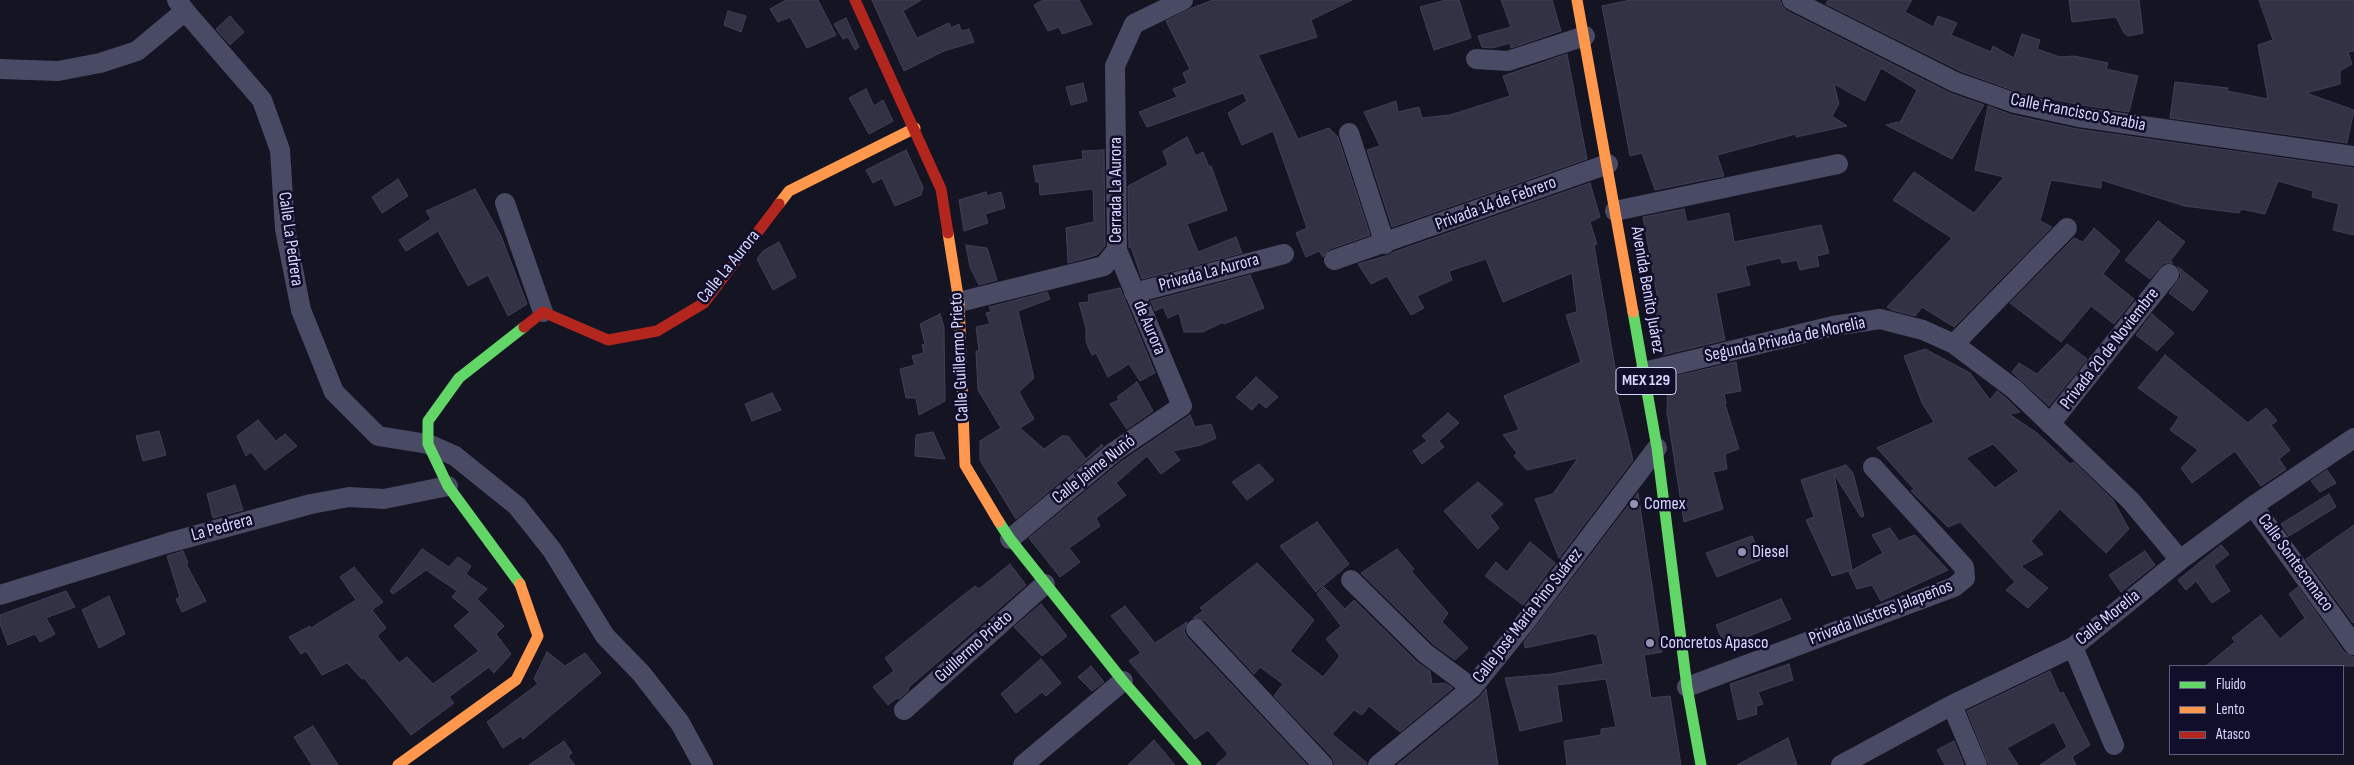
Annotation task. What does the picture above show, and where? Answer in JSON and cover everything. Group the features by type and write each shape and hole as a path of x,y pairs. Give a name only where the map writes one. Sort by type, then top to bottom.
{"street":[{"name":"Calle Guillermo Prieto","path":"855,0 915,128 941,189 959,302 965,465 1010,538 1045,584 1123,681 1196,765"},
{"name":"Cerrada La Aurora","path":"959,302 1104,266 1117,250 1115,66 1134,24 1183,0"},
{"name":"Avenida Benito Juárez","path":"1580,0 1657,448 1687,687 1701,765"},
{"name":"Calle Francisco Sarabia","path":"1792,0 1955,82 2015,103 2079,117 2354,156"},
{"path":"0,68 58,71 100,63 137,52 181,6"},
{"name":"Calle La Pedrera","path":"181,6 262,100 280,150 285,229 301,310 334,392 378,436 428,444 455,456 517,506 552,550 605,636 641,673 680,723 703,765"},
{"path":"1476,59 1508,61 1586,36"},
{"name":"Calle La Aurora","path":"544,312 608,340 657,331 704,303 789,191 915,128"},
{"path":"1349,133 1385,244"},
{"name":"Privada 14 de Febrero","path":"1334,260 1385,244 1608,164"},
{"path":"1615,211 1838,164"},
{"path":"398,765 516,680 538,636 518,579 448,486 428,444 428,422 459,378 544,312 505,203"},
{"path":"1954,344 1984,311 2067,228"},
{"name":"de Aurora","path":"1117,250 1182,406"},
{"name":"Privada La Aurora","path":"1134,293 1284,254"},
{"name":"Privada 20 de Noviembre","path":"2050,424 2169,274"},
{"name":"Segunda Privada de Morelia","path":"1644,372 1833,326 1880,319 1923,330 1954,344 2014,389 2131,501 2180,560"},
{"name":"Calle Jaime Nuñó","path":"1010,538 1114,452 1182,406"},
{"name":"Calle Morelia","path":"1842,765 1952,705 2073,647 2180,560 2253,506 2354,438"},
{"name":"Calle José María Pino Suárez","path":"1378,765 1472,688 1523,625 1657,448"},
{"name":"Privada Ilustres Jalapeños","path":"1687,687 1954,587 1964,578 1964,567 1873,466"},
{"name":"La Pedrera","path":"0,595 168,543 311,504 349,496 384,499 448,486"},
{"name":"Calle Sontecomaco","path":"2253,506 2354,644"},
{"path":"1351,580 1425,653 1472,688"},
{"name":"Guillermo Prieto","path":"904,710 1045,584"},
{"path":"1196,629 1323,765"},
{"path":"2073,647 2114,744"},
{"path":"1023,765 1123,681"},
{"path":"1952,705 1977,765"}],"building":[{"path":"786,0 818,0 836,35 807,48 790,17 778,22 770,9"},
{"path":"872,0 921,0 903,11 917,38 949,23 951,28 959,24 961,31 969,29 974,42 944,51 904,71"},
{"path":"1043,0 1079,0 1092,24 1062,34 1059,27 1048,31 1034,5"},
{"path":"1213,0 1352,0 1311,20 1317,37 1258,55 1298,139 1329,128 1338,137 1370,235 1330,249 1323,257 1319,251 1306,257 1296,233 1307,228 1273,131 1242,145 1228,113 1247,101 1243,93 1147,127 1139,112 1177,97 1173,89 1187,83 1183,73 1190,69 1166,21"},
{"path":"1446,0 1459,0 1471,38 1434,50 1420,7"},
{"path":"1501,0 1552,0 1561,31 1511,48 1510,43 1492,48 1482,47 1478,36 1511,27"},
{"path":"1631,0 1780,0 1782,6 1787,11 1950,93 1984,105 1952,159 1886,125 1903,121 1901,121 1917,90 1881,68 1865,101 1834,84 1839,104 1832,116 1847,126 1796,137 1796,134 1717,155 1724,176 1655,190 1642,153 1630,156 1602,6"},
{"path":"1828,0 1912,0 1905,12 1933,27 1938,16 1957,23 1951,35 1991,52 1993,46 2014,58 2022,34 2040,40 2037,49 2060,57 2074,56 2108,63 2106,69 2138,76 2129,112 2081,105 2018,92 1960,71 1826,4"},
{"path":"2069,0 2139,0 2143,33 2128,36 2124,33 2116,17 2072,22"},
{"path":"2259,0 2354,0 2354,51 2348,52 2352,64 2340,71 2340,84 2306,93 2354,110 2347,143 2170,118 2175,82 2228,88 2227,91 2268,99 2258,45 2273,40"},
{"path":"728,11 746,16 741,32 724,25"},
{"path":"230,16 244,32 230,45 216,29"},
{"path":"846,18 859,47 855,50 848,37 843,39 834,24"},
{"path":"1567,54 1587,159 1392,227 1367,150 1380,146 1364,112 1396,101 1398,112 1419,107 1422,118 1450,115 1510,96 1503,76"},
{"path":"1083,83 1087,101 1071,105 1066,87"},
{"path":"866,89 874,106 883,100 893,121 869,134 849,98"},
{"path":"1988,106 2012,115 2077,129 2354,168 2354,235 2333,230 2339,204 2312,197 2313,191 2278,181 2265,214 2241,209 2239,213 2185,206 2101,180 2101,188 2051,180 2040,221 2052,227 1954,327 1922,307 1915,316 1892,310 1887,307 1952,238 1893,200 1914,172 1974,213 2004,177 1975,170"},
{"path":"1187,137 1196,156 1203,152 1209,167 1211,166 1227,210 1187,224 1198,252 1236,237 1242,253 1142,279 1131,247 1129,248 1128,186 1168,165 1163,151"},
{"path":"906,150 923,187 921,195 895,206 882,178 873,183 866,170"},
{"path":"1104,150 1105,246 1097,255 1068,263 1066,228 1094,222 1093,189 1040,195 1039,182 1036,182 1033,166 1083,159 1082,151"},
{"path":"398,179 408,196 382,213 372,197"},
{"path":"1590,183 1600,217 1590,222 1597,244 1594,245 1618,385 1615,386 1633,460 1559,558 1535,499 1553,494 1578,458 1527,470 1514,456 1517,453 1503,435 1519,430 1504,396 1581,362 1566,315 1577,312 1572,273 1503,302 1486,259 1449,271 1452,280 1417,296 1424,308 1411,315 1387,276 1371,284 1358,264 1389,255"},
{"path":"475,189 501,236 527,304 508,316 488,275 468,286 438,231 406,251 399,240 431,219 426,211"},
{"path":"986,192 987,196 1001,192 1005,208 985,214 988,223 964,231 959,200"},
{"path":"1684,209 1687,222 1729,213 1734,242 1821,225 1829,253 1817,256 1819,266 1800,270 1797,260 1782,263 1780,258 1745,266 1750,285 1716,293 1725,340 1663,355 1655,306 1659,306 1643,217"},
{"path":"2158,221 2185,242 2170,261 2173,263 2164,263 2150,279 2125,260"},
{"path":"2094,228 2120,251 2103,274 2134,299 2114,324 2091,306 2061,342 2010,303 2074,238 2083,242"},
{"path":"779,242 796,277 773,290 757,259 763,251"},
{"path":"966,245 987,248 997,280 979,285 970,267"},
{"path":"2178,267 2208,291 2193,311 2169,293 2181,276"},
{"path":"1250,275 1264,308 1224,324 1223,322 1203,332 1184,332 1179,313 1168,318 1163,307 1155,311 1151,301"},
{"path":"1120,288 1155,373 1140,381 1129,364 1108,377 1096,353 1092,355 1086,342 1086,328 1079,303 1089,302 1088,295"},
{"path":"1047,292 1050,299 1018,311 1034,378 1019,392 1034,419 1020,428 1044,449 1062,436 1068,436 1086,459 1102,444 1103,446 1016,519 980,460 980,441 1001,428 978,390 976,351 979,351 976,327 990,324 986,313 991,312 989,307"},
{"path":"940,314 944,327 945,401 919,415 916,398 906,398 900,369 915,365 912,356 924,353 922,345 925,344 920,324"},
{"path":"2152,314 2174,333 2157,351 2136,335"},
{"path":"2067,344 2087,359 2049,406 2012,372 2019,363 2037,374"},
{"path":"1925,349 1970,373 1990,400 1997,391 2020,412 2009,414 2037,433 2070,464 2074,462 2113,500 2129,529 2106,553 2060,509 2031,541 2043,554 2021,566 2048,588 2028,608 2006,590 2015,582 1960,522 1948,527 1911,491 1914,489 1877,448 1934,422 1922,403 1904,356","holes":["1993,444 2019,471 1995,488 1966,458"]},
{"path":"2165,355 2248,423 2266,408 2277,421 2271,425 2290,450 2279,459 2286,469 2261,486 2235,451 2192,483 2181,468 2198,450 2170,430 2179,417 2138,388"},
{"path":"1736,362 1741,391 1724,394 1725,404 1739,449 1725,454 1727,469 1713,472 1723,509 1684,522 1667,412 1668,378"},
{"path":"1256,377 1278,397 1266,408 1259,402 1252,410 1236,397"},
{"path":"1137,382 1153,411 1127,429 1110,404 1119,400 1117,397"},
{"path":"772,393 781,410 752,421 745,404"},
{"path":"1448,413 1459,423 1439,441 1444,447 1422,464 1413,451 1427,441 1422,436"},
{"path":"1190,415 1195,427 1211,424 1216,438 1201,445 1173,451 1180,460 1161,474 1147,456 1116,483 1126,495 1096,518 1100,526 1069,548 1080,562 1060,577 1029,538 1121,462"},
{"path":"258,420 276,441 285,434 297,446 265,470 251,452 246,456 237,436"},
{"path":"159,431 166,455 143,461 136,436"},
{"path":"933,432 945,459 915,456 916,435"},
{"path":"1259,464 1274,480 1247,500 1232,482"},
{"path":"1846,465 1853,473 1864,516 1861,517 1834,474 1852,570 1832,576 1806,520 1814,517 1801,480"},
{"path":"2327,470 2336,483 2320,492 2311,481"},
{"path":"1478,482 1503,504 1490,516 1499,528 1478,549 1444,511"},
{"path":"235,485 243,510 213,518 207,494"},
{"path":"1638,493 1662,652 1644,655 1651,698 1670,696 1681,765 1567,765 1564,741 1601,735 1601,729 1616,727 1606,679 1557,685 1562,721 1520,731 1505,678 1552,674 1603,664 1597,635 1594,633 1525,648 1524,642"},
{"path":"2329,494 2336,507 2289,536 2281,524"},
{"path":"1317,522 1349,564 1316,592 1280,546"},
{"path":"2354,525 2354,622 2353,623 2306,559"},
{"path":"1890,528 1899,541 1915,535 1948,570 1881,601 1872,585 1857,589 1849,572 1883,553 1872,535"},
{"path":"1752,536 1762,559 1717,577 1706,553"},
{"path":"1530,542 1555,563 1523,605 1485,576 1496,562 1507,572"},
{"path":"2221,545 2229,554 2214,566 2230,591 2212,603 2196,581 2186,590 2178,580"},
{"path":"422,549 449,567 458,557 471,566 466,574 487,589 477,599 504,626 496,634 511,654 494,673 489,667 449,697 454,703 411,735 364,678 362,679 347,663 322,675 306,651 301,654 289,637 310,626 311,628 356,600 340,577 354,567 383,602 372,610 386,628 377,636 399,663 407,657 433,684 479,651 454,626 470,612 452,597 457,591 426,570 393,594 390,591"},
{"path":"1397,549 1414,569 1411,571 1448,613 1442,622 1468,648 1455,660 1433,644 1361,573"},
{"path":"183,551 188,563 186,564 206,601 182,612 176,599 180,597 167,556"},
{"path":"2145,551 2155,565 2121,592 2109,575"},
{"path":"1257,563 1314,620 1290,651 1323,677 1340,656 1326,639 1341,626 1317,594 1324,587 1345,609 1354,600 1417,662 1430,671 1432,684 1445,683 1453,688 1400,732 1369,706 1362,715 1354,710 1332,734 1367,763 1366,765 1335,765 1332,757 1274,696 1283,684 1260,667 1254,674 1205,621 1193,618 1203,611 1200,608"},
{"path":"1010,564 1026,585 908,688 909,690 899,699 897,698 888,705 873,687 894,671 885,658 975,586 979,589"},
{"path":"2298,587 2344,652 2354,657 2354,666 2207,665 2235,642 2232,638 2261,615 2280,639 2305,618 2289,594"},
{"path":"66,591 75,607 46,618 55,634 40,642 35,634 8,645 0,624 0,615"},
{"path":"109,596 125,634 99,648 82,610"},
{"path":"1781,599 1791,619 1725,646 1716,625"},
{"path":"1041,604 1067,636 1042,656 1014,627"},
{"path":"1125,606 1155,643 1187,622 1184,631 1187,637 1307,765 1216,765 1228,754 1208,730 1195,739 1129,661 1141,653 1111,616"},
{"path":"547,652 565,666 585,653 601,673 523,739 521,736 503,748 487,722 538,684 534,679"},
{"path":"1041,659 1061,683 1046,696 1042,692 1016,713 1001,694"},
{"path":"1789,664 1793,680 1758,692 1763,704 1756,706 1757,714 1738,720 1730,684"},
{"path":"1091,666 1104,682 1092,691 1078,677"},
{"path":"2050,671 2060,694 2063,692 2090,745 2072,757 2076,765 2040,765 2067,747 2054,722 2007,748 2018,765 1989,765 1967,711"},
{"path":"1486,689 1498,765 1397,765 1480,697"},
{"path":"313,726 338,765 312,765 294,737"},
{"path":"1788,738 1797,765 1737,765"},
{"path":"1154,740 1175,765 1128,765"},
{"path":"564,741 572,753 568,756 575,765 529,765"},
{"path":"1954,741 1964,765 1945,765 1937,750"}],"traffic: fast":[{"path":"1633,312 1657,448 1687,687 1701,765"},
{"path":"520,584 448,486 428,444 428,421 459,378 524,327"},
{"path":"999,522 1010,539 1123,681 1196,765"}],"traffic: slow":[{"path":"1577,0 1633,312"},
{"path":"779,204 789,191 915,128"},
{"path":"948,233 959,302 965,465 999,522"},
{"path":"398,765 516,680 538,636 520,584"}],"traffic: jam":[{"path":"855,0 941,189 948,233"},
{"path":"524,327 543,312 608,340 657,331 704,303 779,204"}],"place":[{"name":"Comex","path":"1634,504"},
{"name":"Diesel","path":"1742,552"},
{"name":"Concretos Apasco","path":"1650,643"}]}
